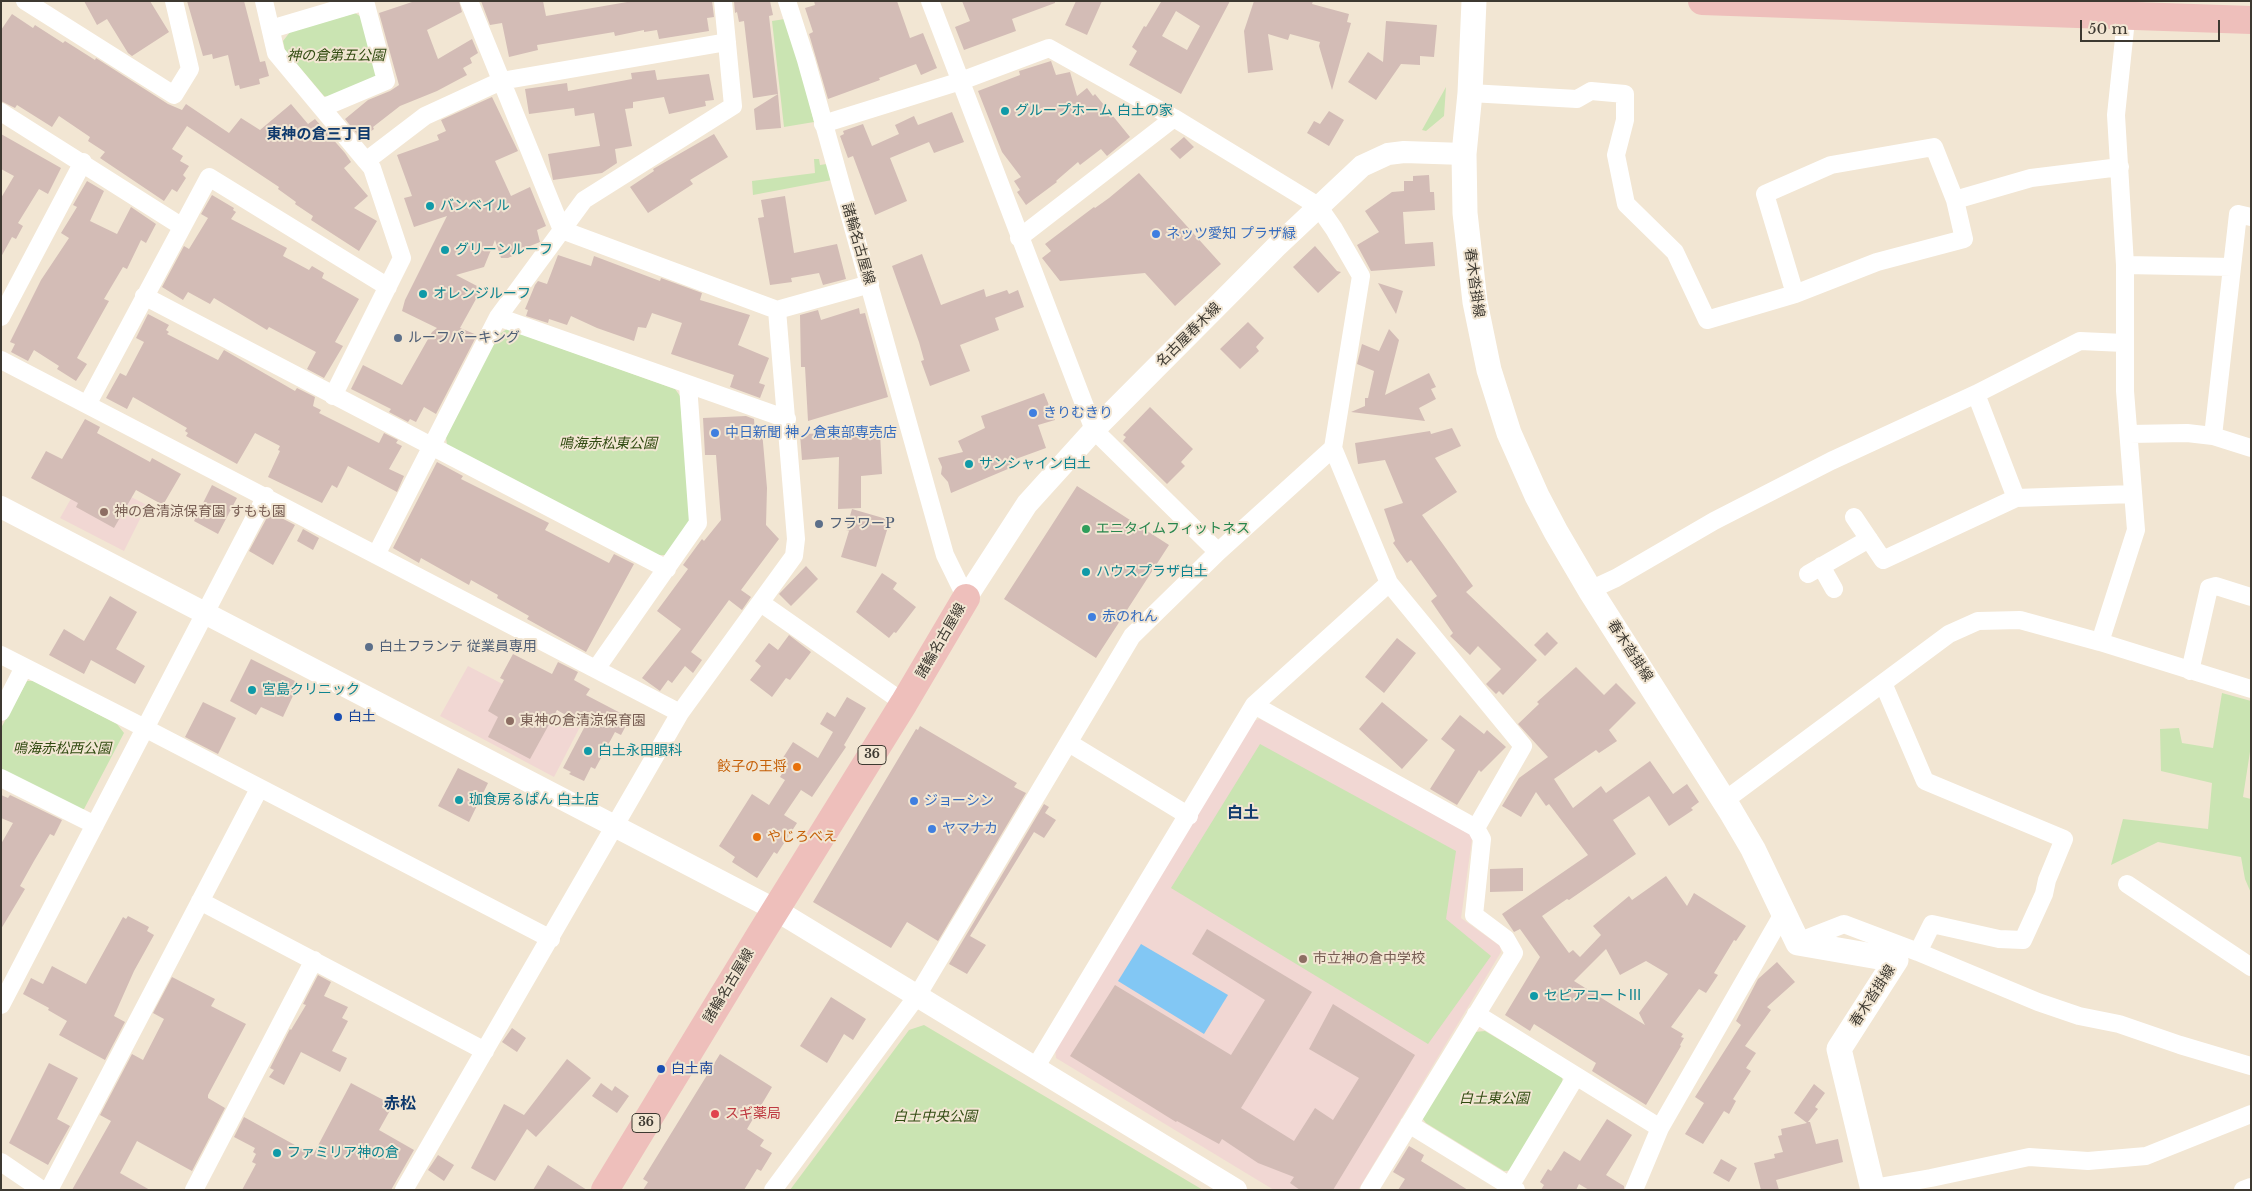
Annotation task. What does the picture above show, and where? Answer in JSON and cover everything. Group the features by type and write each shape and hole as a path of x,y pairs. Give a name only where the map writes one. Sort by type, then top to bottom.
{"main road":[{"name":"春木沓掛線","path":"1474,1 1470,93 1464,154 1465,212 1475,302 1489,370 1509,433 1556,532 1590,590 1753,849 1798,942 1896,960 1839,1049 1873,1189"},
{"path":"1702,1 2124,8 2251,20"},
{"name":"諸輪名古屋線","path":"605,1190 904,703 966,598"}],"street":[{"path":"25,1 174,95 190,68 174,1"},
{"path":"264,1 276,53 372,168 402,258 333,396"},
{"path":"271,29 365,1 386,81 322,108"},
{"path":"470,1 562,230 777,310 870,284"},
{"path":"376,554 498,317 584,200 733,106 723,1"},
{"name":"諸輪名古屋線","path":"787,1 870,284 945,555 966,598"},
{"path":"930,1 1094,430 1218,552"},
{"path":"2100,642 2136,530 2124,343 2126,265 2116,115 2125,30 2124,8"},
{"path":"366,161 425,116 501,81 727,42"},
{"path":"823,124 961,81 1049,48 1174,118 1318,206 1334,229 1360,276 1333,448 1389,583 1523,746 1476,828"},
{"path":"1470,93 1577,99 1591,91 1625,94 1625,120 1616,155 1626,204 1675,252 1707,320 1795,294 1877,262 1964,239 1955,200 1934,147 1831,165 1765,194 1795,294"},
{"path":"1,112 83,162 181,226"},
{"path":"1019,238 1174,118"},
{"name":"名古屋春木線","path":"966,598 1027,504 1094,430 1318,206 1362,166 1388,154 1404,152 1464,154"},
{"path":"1,317 83,162"},
{"path":"1955,200 2031,178 2120,167"},
{"path":"88,403 181,226 209,177 388,288"},
{"path":"2212,436 2238,214 2251,217"},
{"path":"2126,265 2232,266"},
{"path":"144,296 666,569"},
{"path":"404,1190 551,939 680,713 794,556 796,539 777,310"},
{"path":"498,317 787,419"},
{"path":"1590,590 1616,578 1714,522 1831,461 1976,394 2080,341 2124,343"},
{"path":"1,360 88,403 680,713"},
{"path":"596,669 698,523 688,385"},
{"path":"1976,394 2016,498"},
{"path":"2129,434 2187,433 2212,436 2251,448"},
{"path":"772,1190 917,996 1132,636 1218,552 1333,448"},
{"path":"1854,517 1883,560 2016,498 2133,494"},
{"path":"1,1005 266,496"},
{"path":"1,507 776,910 1235,1189"},
{"path":"1834,589 1815,570 1869,539"},
{"path":"1035,1068 1189,816 1254,705 1389,583"},
{"path":"2190,671 2210,588 2216,586 2251,597"},
{"path":"761,603 904,703"},
{"path":"1724,801 1949,634 1978,621 2020,620 2251,688"},
{"path":"1,655 551,939"},
{"path":"1,712 24,668"},
{"path":"1883,683 1925,781 2064,839 2047,880 2044,894 2023,940 2000,939 1932,924 1918,952"},
{"path":"1254,705 1476,828 1482,839 1474,915 1506,939 1514,953 1369,1190"},
{"path":"1069,743 1189,816"},
{"path":"1,778 95,825"},
{"path":"49,1190 259,789"},
{"path":"2127,884 2251,967"},
{"path":"200,901 485,1051"},
{"path":"1634,1190 1660,1128 1784,912"},
{"path":"1798,942 1844,924 1918,952 2038,1002 2079,1016 2119,1024 2180,1046 2251,1066"},
{"path":"194,1190 314,960"},
{"path":"1476,1014 1660,1128"},
{"path":"1409,1124 1513,1188 1576,1076"},
{"path":"1873,1189 2029,1157 2088,1161 2146,1156 2251,1114"},
{"path":"1,1162 42,1190"},
{"path":"2243,1190 2251,1187"}],"shaded area":[{"name":"神の倉清涼保育園 すもも園","path":"85,474 147,505 124,551 60,518"},
{"name":"東神の倉清涼保育園","path":"468,666 581,725 554,777 440,716"},
{"name":"市立神の倉中学校","path":"1260,719 1470,834 1472,839 1461,918 1500,946 1501,952 1358,1190 1274,1190 1056,1058 1055,1049 1253,721"}],"green space":[{"name":"神の倉第五公園","path":"355,13 363,18 379,73 376,79 332,98 324,96 285,50 283,41 290,32"},
{"path":"785,19 798,56 814,122 784,127 772,21"},
{"path":"1446,87 1444,116 1426,131 1422,130"},
{"path":"814,159 819,159 820,165 827,164 832,180 753,195 752,181 815,173"},
{"name":"鳴海赤松東公園","path":"507,329 675,389 680,396 690,521 666,555 658,555 447,445 446,437 498,335"},
{"name":"鳴海赤松西公園","path":"27,681 34,681 117,724 124,733 84,809 77,810 1,771 1,728"},
{"path":"2222,693 2251,701 2251,745 2243,797 2251,799 2251,893 2245,879 2241,857 2158,842 2111,865 2123,819 2208,829 2212,783 2161,771 2160,729 2179,728 2182,743 2213,748"},
{"path":"1260,744 1456,851 1446,919 1491,956 1428,1044 1171,888"},
{"name":"白土中央公園","path":"924,1025 1203,1190 790,1190 909,1030"},
{"name":"白土東公園","path":"1485,1031 1562,1077 1563,1086 1514,1170 1504,1171 1426,1123 1422,1118 1474,1032"}],"water":[{"path":"1141,944 1228,995 1204,1034 1118,981"}],"building":[{"path":"84,1 150,1 169,32 132,56 128,53 107,19 97,25"},
{"path":"187,1 244,1 260,62 265,61 269,76 259,79 260,84 240,89 239,85 235,86 228,55 213,59 212,54 203,56"},
{"path":"415,1 459,1 462,12 427,30 438,59 472,39 478,53 470,58 472,63 463,68 467,75 437,91 400,106 361,139 345,119 368,100 399,85 379,13"},
{"path":"481,1 543,1 546,16 633,1 712,1 714,17 707,18 709,31 659,39 657,30 644,32 644,30 615,36 614,32 537,45 538,50 509,57 502,23 490,25"},
{"path":"734,1 770,1 773,15 769,16 778,94 753,98 744,21 739,22 737,12 735,13"},
{"path":"814,1 897,1 910,38 923,33 937,68 921,75 916,64 879,78 880,80 828,99 809,34 813,32 805,8 815,5"},
{"path":"962,1 1055,1 1055,3 1012,19 1016,31 964,50 955,27 970,21"},
{"path":"1076,1 1102,1 1087,35 1065,25"},
{"path":"1159,1 1230,1 1181,94 1129,65 1137,51 1132,47 1161,2","holes":["1176,11 1200,26 1187,50 1162,36"]},
{"path":"1254,1 1313,1 1312,4 1349,14 1347,22 1351,23 1332,90 1319,46 1320,42 1290,34 1288,40 1268,34 1273,70 1248,73 1244,31"},
{"path":"12,14 33,28 35,25 63,43 65,41 95,60 96,58 168,104 182,110 186,104 229,133 241,118 260,130 291,104 308,124 315,119 345,153 351,162 344,168 368,196 354,208 377,221 359,251 311,220 313,216 295,204 296,202 278,189 279,187 187,126 172,149 183,156 180,161 189,166 183,175 186,178 177,192 172,189 164,201 100,158 105,152 88,141 90,137 59,116 52,127 17,105 15,108 1,101 1,30"},
{"path":"1386,21 1437,25 1434,57 1420,56 1420,65 1401,64 1376,100 1348,82 1368,52 1383,62"},
{"path":"1051,61 1056,75 1070,72 1077,96 1087,88 1093,96 1095,94 1130,137 1107,156 1101,149 1080,165 1078,162 1057,182 1026,205 1017,192 1020,190 1014,181 1021,177 1002,152 978,91 1020,75 1019,71"},
{"path":"655,70 657,80 709,74 714,100 705,101 706,106 669,114 664,97 633,102 633,108 625,109 632,146 615,149 617,163 602,173 553,180 548,154 600,146 594,113 575,116 574,108 529,114 525,89 567,83 568,91 632,79 631,73"},
{"path":"778,94 781,128 756,130 754,109"},
{"path":"492,97 518,151 495,161 511,196 530,187 546,226 537,230 540,242 520,250 521,252 508,258 501,258 495,240 484,267 456,275 481,290 460,328 477,335 436,414 424,407 416,422 410,419 408,422 389,412 391,409 351,389 363,365 402,385 432,332 437,328 402,311 405,300 447,216 414,227 404,198 412,196 397,155 439,140 437,135 446,131 441,120"},
{"path":"1329,111 1344,120 1329,146 1307,133 1314,121 1320,124"},
{"path":"952,112 964,142 934,153 929,142 890,158 907,201 875,215 853,156 848,158 840,136 844,134 843,131 863,124 872,146 899,134 895,125 914,116 918,125"},
{"path":"1,134 61,168 48,194 39,189 18,223 23,226 16,239 12,237 1,257 1,198 14,176 1,169"},
{"path":"714,134 728,157 690,180 693,184 648,213 630,187 654,171 653,169"},
{"path":"1184,137 1194,147 1180,159 1170,149"},
{"path":"1139,173 1221,264 1175,306 1145,273 1060,281 1042,258 1051,251 1045,244 1109,198"},
{"path":"1429,175 1430,192 1434,192 1435,210 1403,212 1405,244 1433,242 1435,266 1371,271 1357,245 1379,232 1365,211 1392,192 1404,191 1404,181 1413,181 1413,176"},
{"path":"87,181 104,191 90,221 117,234 131,207 156,224 146,243 141,240 127,269 123,267 104,299 109,301 77,358 87,364 76,381 57,369 59,366 34,350 28,361 11,352 15,344 10,342 41,280 69,238 61,233 77,207 73,205"},
{"path":"212,195 234,208 233,210 236,212 231,219 287,248 283,256 309,270 312,266 324,273 322,278 359,299 335,342 343,346 324,378 307,369 316,352 269,327 267,330 214,298 210,304 188,292 183,300 162,287 184,246 189,249 208,218 201,214"},
{"path":"785,196 794,253 837,244 846,279 823,285 819,273 791,278 792,282 770,285 758,218 764,217 761,200"},
{"path":"1315,246 1337,271 1341,272 1318,293 1293,267"},
{"path":"922,254 941,305 984,289 986,297 1007,290 1009,294 1018,290 1024,307 995,318 999,330 960,345 970,371 930,386 921,361 924,360 919,342 892,266"},
{"path":"558,255 591,266 594,256 660,281 661,278 702,293 700,300 750,315 738,345 769,358 759,383 765,385 760,398 730,387 734,375 671,354 682,323 652,313 646,328 638,327 634,341 597,328 571,316 567,325 549,319 548,323 526,316 528,310 525,309 535,285 538,281 547,284"},
{"path":"1378,283 1403,291 1396,314"},
{"path":"859,308 860,314 865,313 888,397 808,421 805,367 801,367 800,315 818,310 821,320"},
{"path":"148,314 169,325 166,330 169,332 167,334 218,360 224,350 295,391 297,388 315,397 313,406 321,410 319,413 379,443 384,433 398,440 396,443 402,446 389,469 404,476 397,492 348,466 337,488 332,485 322,503 268,477 280,451 278,450 280,446 255,433 237,464 186,436 188,433 185,431 187,428 133,397 127,409 106,398 120,373 126,376 144,342 136,338"},
{"path":"1248,322 1264,338 1256,347 1259,351 1240,369 1220,349"},
{"path":"1389,329 1399,340 1385,395 1429,373 1436,387 1431,389 1436,399 1419,408 1425,421 1351,412 1365,406 1365,398 1368,398 1374,371 1357,364 1362,344 1379,351"},
{"path":"1044,393 1055,420 1038,425 1046,448 1013,460 1015,466 951,493 948,482 941,474 942,467 938,458 963,452 958,441 985,428 981,416"},
{"path":"1150,407 1193,449 1181,462 1185,466 1167,484 1123,441 1126,437 1123,435"},
{"path":"746,416 754,419 755,432 762,431 767,488 766,525 779,539 741,590 751,597 742,610 729,600 691,652 702,660 693,673 685,666 672,683 668,680 660,691 642,678 681,629 657,611 688,569 683,565 702,539 704,541 721,520 716,455 705,455 703,418"},
{"path":"85,419 100,427 97,433 150,462 152,458 181,474 163,505 136,490 114,528 76,507 78,503 31,478 46,451 62,459"},
{"path":"1452,428 1461,446 1435,458 1457,492 1422,515 1473,586 1466,592 1537,660 1503,695 1499,691 1496,694 1486,684 1501,669 1478,646 1470,655 1450,636 1453,633 1431,601 1437,596 1411,560 1407,563 1393,543 1395,541 1384,509 1403,503 1385,460 1358,464 1355,443 1430,431 1431,434"},
{"path":"880,432 882,474 861,476 861,508 838,509 839,457 802,460 800,434"},
{"path":"437,462 463,476 461,479 549,523 545,530 609,563 614,554 634,564 586,652 527,619 529,616 497,598 498,595 471,580 469,585 421,558 419,563 393,548"},
{"path":"212,485 237,498 218,534 194,521"},
{"name":"ハウスプラザ白土","path":"1077,486 1169,545 1096,658 1004,599"},
{"path":"852,509 890,520 876,567 841,557 849,531 846,530"},
{"path":"270,512 295,525 273,565 249,551"},
{"path":"303,529 319,538 313,550 297,541"},
{"path":"806,566 818,579 791,606 779,594"},
{"path":"882,573 897,583 893,589 916,607 896,633 894,632 889,638 856,612"},
{"path":"110,596 137,612 116,649 145,666 135,684 91,660 84,674 49,655 64,629 84,641"},
{"path":"1547,632 1558,643 1545,656 1534,645"},
{"path":"789,635 811,652 790,680 786,678 772,697 750,680 761,666 755,661 769,643 778,650"},
{"path":"1397,638 1416,653 1384,693 1365,677"},
{"path":"513,654 552,674 558,662 578,672 574,680 590,689 586,695 630,718 621,735 615,732 595,769 591,767 584,781 569,774 571,772 563,768 585,726 557,710 530,759 488,737 498,717 488,711 504,680 500,678"},
{"name":"宮島クリニック","path":"251,659 299,683 283,717 261,707 256,715 230,701"},
{"path":"1576,667 1604,695 1616,683 1636,703 1609,730 1617,741 1599,753 1596,750 1554,779 1573,808 1601,786 1606,793 1650,761 1673,794 1687,784 1699,802 1691,808 1693,810 1669,826 1649,796 1613,820 1636,854 1569,900 1567,899 1542,916 1569,953 1573,950 1580,957 1601,935 1593,926 1629,896 1632,900 1666,876 1687,906 1694,893 1746,926 1736,941 1734,940 1714,973 1718,975 1706,993 1699,989 1671,1027 1683,1034 1681,1037 1684,1038 1646,1105 1592,1071 1596,1063 1534,1024 1530,1031 1505,1015 1540,957 1520,929 1514,932 1502,914 1588,855 1549,804 1546,806 1536,792 1521,817 1502,806 1519,778 1548,757 1518,724 1539,704 1537,702","holes":["1606,949 1620,975 1646,961 1668,974 1639,1013 1645,1025 1574,981"]},
{"path":"847,697 866,708 844,745 846,747 812,797 801,790 784,815 797,823 777,854 774,852 757,878 732,862 735,857 719,846 752,794 769,805 785,780 780,777 785,769 779,764 793,742 818,758 833,732 820,724 827,712 835,717"},
{"path":"203,702 236,718 218,754 185,737"},
{"path":"1382,702 1428,740 1402,769 1359,729"},
{"path":"1460,715 1484,734 1487,730 1506,747 1481,772 1479,770 1457,805 1430,789 1455,750 1441,739"},
{"path":"920,726 1017,783 1014,787 1026,793 938,941 907,922 891,948 813,902 916,729 918,730"},
{"name":"珈食房るぱん 白土店","path":"458,768 488,783 469,822 438,806"},
{"path":"1,795 8,798 10,795 62,820 54,836 50,834 20,886 25,889 1,929 1,844 13,823 1,818"},
{"path":"1044,804 1049,807 1045,813 1056,820 1044,838 1034,832 970,936 986,945 967,974 949,964"},
{"path":"1523,868 1523,891 1490,892 1490,869"},
{"path":"128,916 149,927 147,931 154,935 134,971 114,1016 125,1022 105,1060 59,1035 67,1021 48,1010 49,1008 23,994 31,978 43,984 52,966 86,984 123,917 126,919"},
{"path":"1207,929 1312,992 1241,1108 1294,1141 1315,1108 1333,1120 1359,1078 1309,1049 1333,1004 1415,1055 1333,1190 1300,1190 1290,1183 1294,1177 1258,1163 1222,1139 1219,1144 1176,1122 1070,1056 1115,985 1231,1055 1265,1000 1192,954"},
{"path":"1777,962 1795,982 1767,1007 1771,1010 1745,1046 1756,1053 1746,1068 1751,1071 1733,1099 1736,1101 1729,1114 1724,1111 1703,1144 1685,1134 1704,1103 1695,1097 1741,1025 1736,1021 1758,979"},
{"path":"318,975 331,982 324,996 348,1007 342,1018 348,1021 332,1051 347,1058 340,1072 301,1052 284,1085 269,1077 274,1070 270,1068 290,1029 306,1005 303,1004"},
{"path":"172,977 215,999 211,1006 246,1024 208,1095 208,1098 225,1108 192,1171 137,1141 120,1173 150,1190 72,1190 111,1121 100,1115 132,1054 143,1060 164,1019 153,1013"},
{"path":"831,997 866,1019 853,1040 844,1034 827,1063 800,1046"},
{"path":"512,1028 526,1038 517,1052 502,1042"},
{"path":"720,1054 772,1087 747,1129 764,1140 760,1146 772,1153 761,1171 757,1169 744,1190 643,1190 648,1182 643,1179"},
{"path":"567,1059 591,1078 536,1137 527,1129 495,1181 471,1168 504,1104 524,1115"},
{"path":"49,1063 78,1078 57,1119 70,1126 48,1165 9,1143"},
{"path":"351,1083 393,1105 379,1130 414,1150 391,1190 242,1190 256,1164 252,1162 256,1154 253,1152 255,1148 234,1137 244,1117 313,1155"},
{"path":"601,1083 612,1091 615,1086 629,1096 617,1113 592,1096"},
{"path":"1814,1084 1825,1093 1815,1107 1818,1109 1808,1122 1810,1122 1816,1144 1838,1139 1843,1162 1776,1180 1779,1190 1761,1190 1754,1163 1775,1158 1774,1154 1783,1152 1778,1136 1782,1135 1781,1129 1807,1123 1794,1113"},
{"path":"1607,1119 1632,1135 1606,1175 1624,1186 1624,1190 1589,1190 1579,1184 1576,1190 1541,1190 1544,1185 1540,1182 1548,1169 1551,1171 1564,1151 1580,1161"},
{"path":"1409,1146 1424,1155 1421,1161 1468,1190 1398,1190 1405,1179 1393,1172"},
{"path":"438,1155 454,1165 444,1181 428,1170"},
{"path":"1721,1159 1737,1168 1729,1182 1713,1173"},
{"path":"548,1165 587,1190 533,1190"}],"place":[{"name":"グループホーム 白土の家","path":"1005,111"},
{"name":"バンベイル","path":"430,206"},
{"name":"ネッツ愛知 プラザ緑","path":"1156,234"},
{"name":"グリーンルーフ","path":"445,250"},
{"name":"オレンジルーフ","path":"423,294"},
{"name":"ルーフパーキング","path":"398,338"},
{"name":"きりむきり","path":"1033,413"},
{"name":"中日新聞 神ノ倉東部専売店","path":"715,433"},
{"name":"サンシャイン白土","path":"969,464"},
{"name":"神の倉清涼保育園 すもも園","path":"104,512"},
{"name":"フラワーP","path":"819,524"},
{"name":"エニタイムフィットネス","path":"1086,529"},
{"name":"ハウスプラザ白土","path":"1086,572"},
{"name":"赤のれん","path":"1092,617"},
{"name":"白土フランテ 従業員専用","path":"369,647"},
{"name":"宮島クリニック","path":"252,690"},
{"name":"白土","path":"338,717"},
{"name":"東神の倉清涼保育園","path":"510,721"},
{"name":"白土永田眼科","path":"588,751"},
{"name":"餃子の王将","path":"797,767"},
{"name":"珈食房るぱん 白土店","path":"459,800"},
{"name":"ジョーシン","path":"914,801"},
{"name":"ヤマナカ","path":"932,829"},
{"name":"やじろべえ","path":"757,837"},
{"name":"市立神の倉中学校","path":"1303,959"},
{"name":"セピアコートⅢ","path":"1534,996"},
{"name":"白土南","path":"661,1069"},
{"name":"スギ薬局","path":"715,1114"},
{"name":"ファミリア神の倉","path":"277,1153"}],"district":[{"name":"東神の倉三丁目","path":"319,135"},
{"name":"白土","path":"1243,813"},
{"name":"赤松","path":"400,1104"}]}
